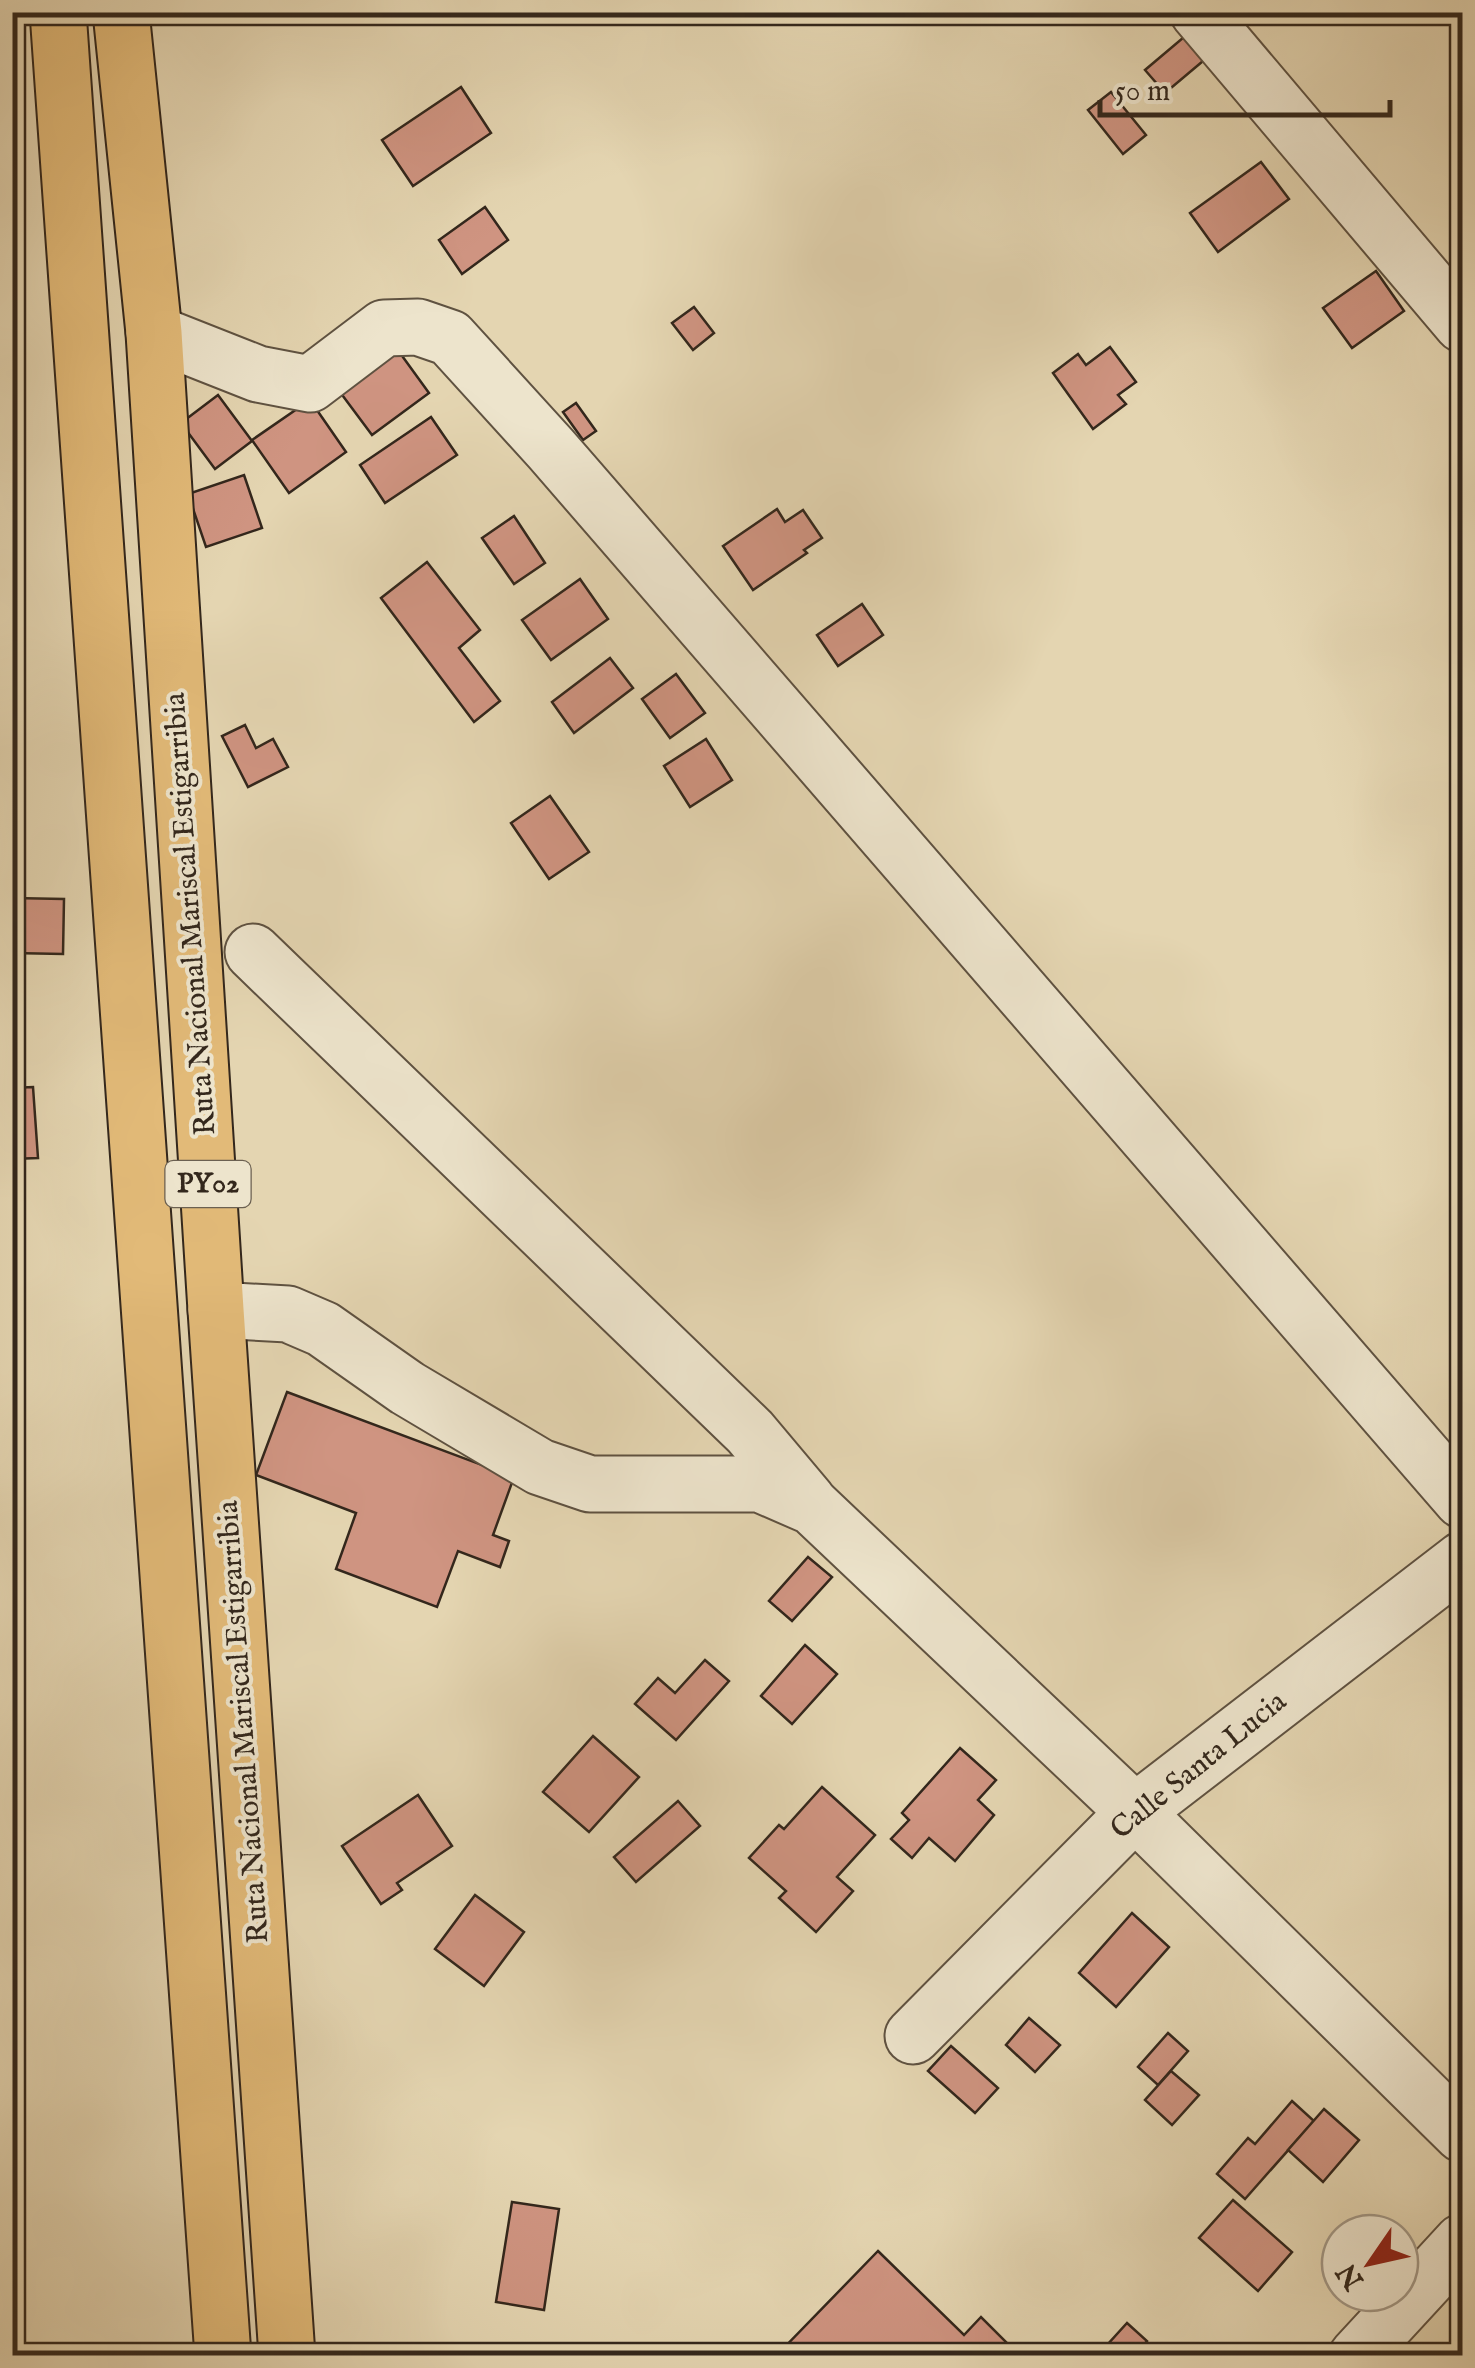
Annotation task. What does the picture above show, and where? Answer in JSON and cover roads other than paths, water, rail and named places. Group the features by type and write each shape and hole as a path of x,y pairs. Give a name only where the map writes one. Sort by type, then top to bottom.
{"highway":[{"name":"PY02","path":"58,12 223,2356"},
{"name":"Ruta Nacional Mariscal Estigarribia","path":"120,12 154,333 216,1310 298,2349"}],"street":[{"path":"1198,12 1462,324"},
{"path":"154,333 258,374 310,384 384,328 418,327 450,338 551,449 1462,1500"},
{"path":"253,952 750,1432 814,1507 1135,1812 1462,2134"},
{"path":"216,1310 288,1314 324,1328 408,1388 540,1467 590,1484 760,1484 814,1507"},
{"name":"Calle Santa Lucia","path":"913,2036 1135,1812 1462,1560"},
{"path":"1357,2356 1462,2242"}]}
